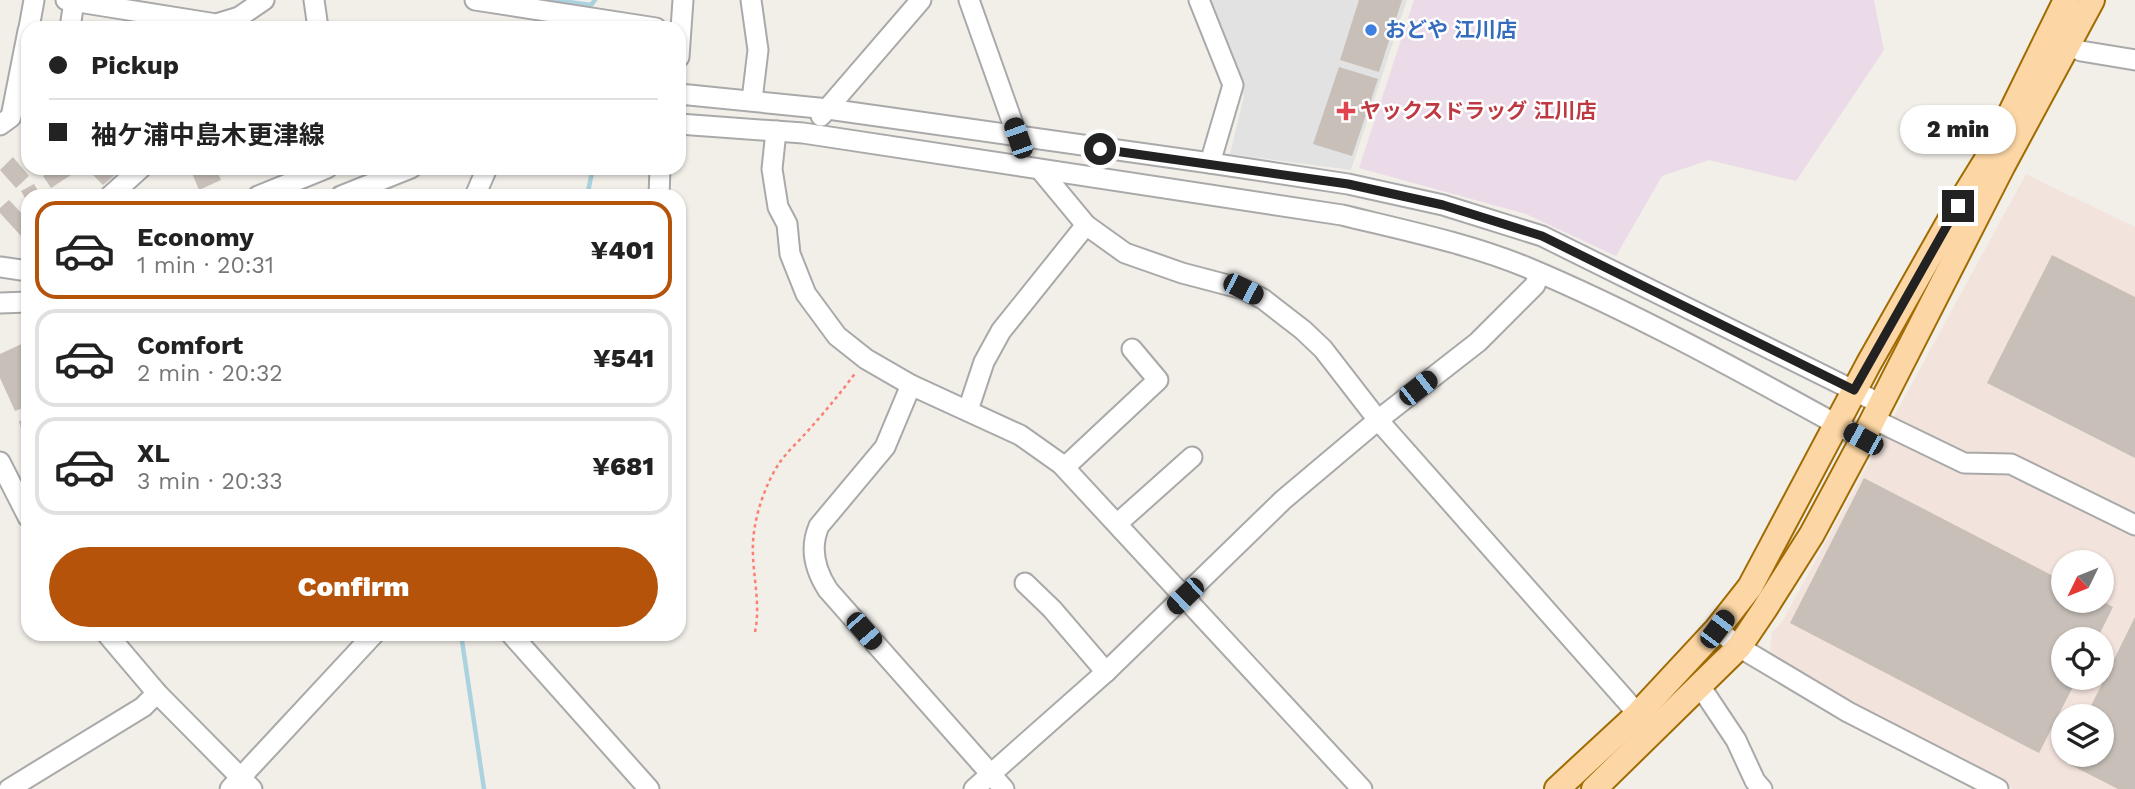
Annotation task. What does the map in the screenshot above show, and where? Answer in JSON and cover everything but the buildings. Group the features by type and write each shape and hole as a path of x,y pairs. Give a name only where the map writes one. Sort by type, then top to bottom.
{"main road":[{"path":"1594,789 1739,647 1812,534 2003,165 2058,40 2066,0"},
{"path":"1557,789 1638,714 1717,629 1750,587 1835,424 1958,206 2058,40 2092,0"}],"street":[{"path":"30,21 34,0"},
{"path":"226,21 239,17 264,0"},
{"path":"314,0 317,21"},
{"path":"475,0 611,21"},
{"path":"681,21 682,0"},
{"path":"751,0 758,50 752,100"},
{"path":"803,133 828,109 921,0"},
{"path":"970,0 1018,138"},
{"path":"1199,0 1233,85 1210,163"},
{"path":"70,21 70,1 169,21"},
{"path":"2058,40 2108,58 2135,61"},
{"path":"0,125 11,117 21,65"},
{"path":"686,95 828,109 1018,138 1210,163 1362,187 1443,205 1542,236 1854,390 1872,421"},
{"path":"686,125 803,133 1042,172 1342,215 1430,236 1539,274 1647,325 1835,424 1872,421 1964,463 2011,464 2135,526"},
{"path":"776,131 772,169 778,206 787,224 790,254 806,294 837,336 866,359 911,385 1020,435 1065,467 1362,789"},
{"path":"1042,172 1086,225 1125,253 1243,289 1263,299 1303,330 1323,349 1378,420 1638,714"},
{"path":"118,189 133,175"},
{"path":"275,189 310,175"},
{"path":"358,189 394,175"},
{"path":"968,410 984,362 1001,331 1086,225"},
{"path":"0,267 21,270"},
{"path":"974,789 997,782 1283,500 1378,420 1478,342 1535,285 1539,274"},
{"path":"0,303 21,302"},
{"path":"1065,467 1158,380 1132,349"},
{"path":"911,385 884,447 819,526 815,536 814,563 828,590 997,782"},
{"path":"1118,523 1192,457"},
{"path":"0,463 21,503"},
{"path":"1025,583 1052,609 1106,672"},
{"path":"1717,629 1739,647 1848,712 1998,789"},
{"path":"113,641 241,785 368,641"},
{"path":"517,641 649,789"},
{"path":"1700,686 1736,740 1755,781 1762,789"},
{"path":"9,789 143,707 157,693"}],"path":[{"path":"755,632 759,615 752,552 754,529 767,486 780,462 834,402 866,359"}],"shaded area":[{"path":"1206,0 1407,0 1351,170 1230,154 1244,96"},
{"path":"1414,0 1874,0 1884,50 1796,181 1709,160 1662,176 1616,256 1526,214 1359,168"},
{"path":"2026,174 2135,227 2135,789 2014,789 1800,681 1770,651 1772,632 1782,622"}],"waterway":[{"path":"554,0 591,5 595,0"},
{"path":"588,189 592,175"},
{"path":"462,641 484,789"}],"place":[{"name":"おどや 江川店","path":"1371,30"},
{"name":"ヤックスドラッグ 江川店","path":"1346,111"}],"route":[{"path":"1100,149 1348,184 1443,205 1542,236 1854,390 1958,206"}]}
